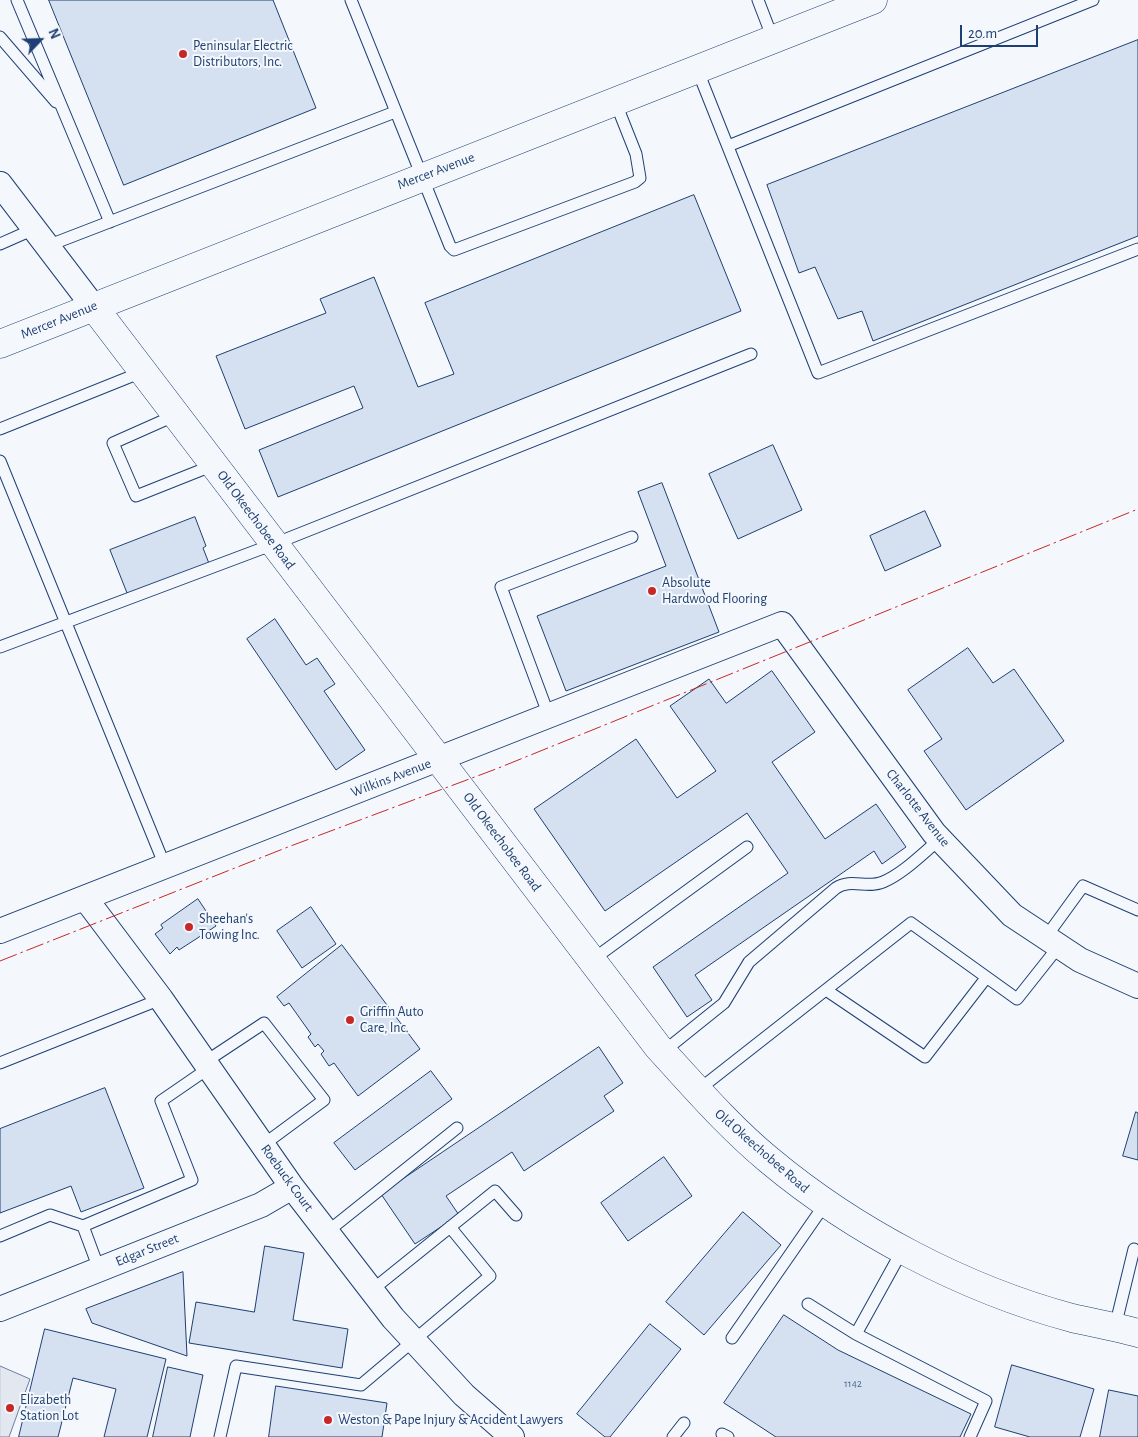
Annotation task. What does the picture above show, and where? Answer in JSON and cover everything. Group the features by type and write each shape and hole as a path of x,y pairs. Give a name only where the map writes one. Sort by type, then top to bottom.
{"street":[{"name":"Mercer Avenue","path":"0,344 873,0"},
{"name":"Old Okeechobee Road","path":"0,184 592,960 663,1052 697,1091 768,1160 825,1204 903,1249 1000,1294 1071,1318 1127,1330"},
{"name":"Wilkins Avenue","path":"0,931 782,624"},
{"name":"Charlotte Avenue","path":"782,624 940,839 1012,915 1080,960 1138,986"},
{"name":"Roebuck Court","path":"86,898 161,999 292,1187 326,1232 413,1339 464,1395 512,1437"},
{"name":"Edgar Street","path":"0,1309 260,1205 292,1187"}],"lane":[{"path":"17,0 110,222"},
{"path":"350,0 420,177 450,246 454,250 635,182 640,178 640,165 615,101"},
{"path":"758,0 773,39"},
{"path":"728,146 1093,0"},
{"path":"0,37 63,110"},
{"path":"697,69 818,373 1138,249"},
{"path":"0,244 110,222 395,112"},
{"path":"0,647 274,544 751,354"},
{"path":"0,428 143,372"},
{"path":"176,415 113,443 136,496 214,465"},
{"path":"0,461 165,866"},
{"path":"549,716 501,587 632,536"},
{"path":"663,1052 724,1003 749,962 836,888 843,883 882,882 915,860 940,839"},
{"path":"592,960 747,847"},
{"path":"697,1091 911,923 1017,999 1083,886 1138,910"},
{"path":"826,990 925,1057 986,978"},
{"path":"0,1063 161,999"},
{"path":"0,1236 50,1216 83,1226 192,1180 161,1101 264,1023 324,1100 263,1145"},
{"path":"326,1232 457,1128"},
{"path":"372,1290 494,1191 516,1215"},
{"path":"732,1338 825,1204"},
{"path":"83,1226 99,1269"},
{"path":"220,1437 236,1366 361,1385 413,1339 490,1276 450,1227"},
{"path":"856,1334 903,1249"},
{"path":"1127,1330 1134,1249"},
{"path":"808,1304 856,1334 986,1401 970,1437"},
{"path":"673,1437 684,1423"}],"shaded area":[{"name":"Elizabeth Station Lot","path":"0,1366 30,1379 9,1437 0,1437"}],"building":[{"name":"Peninsular Electric Distributors, Inc.","path":"49,0 273,0 316,108 124,185"},
{"path":"1138,40 1138,236 873,341 862,311 838,319 815,267 799,273 767,185"},
{"path":"694,195 741,311 278,497 259,450 363,408 354,386 245,429 216,356 326,313 320,299 374,277 418,387 454,374 425,303"},
{"path":"773,445 802,510 738,539 709,474"},
{"name":"Absolute Hardwood Flooring","path":"662,483 719,632 566,691 537,616 666,566 638,492"},
{"path":"925,511 941,546 885,571 870,536"},
{"path":"195,517 206,546 203,548 210,566 129,598 110,550"},
{"path":"275,619 306,665 317,658 335,684 324,691 365,750 336,770 247,639"},
{"path":"968,648 993,683 1014,669 1064,741 966,810 924,751 942,739 908,690"},
{"path":"772,671 815,732 772,762 825,839 876,804 906,847 882,864 874,851 695,975 712,1000 687,1017 653,967 788,873 747,813 605,911 534,809 636,739 677,798 716,771 670,706 709,679 726,703"},
{"name":"Sheehan's Towing Inc.","path":"198,899 216,926 179,950 177,947 170,954 155,934 163,928 161,925"},
{"path":"311,907 336,944 302,968 277,931"},
{"name":"Griffin Auto Care, Inc.","path":"342,945 420,1049 358,1096 334,1063 329,1066 321,1054 324,1051 318,1044 315,1047 308,1037 311,1034 289,1003 284,1006 277,997"},
{"path":"599,1047 623,1083 604,1096 614,1111 524,1171 512,1152 446,1196 459,1215 415,1244 381,1194"},
{"path":"431,1071 452,1099 355,1170 334,1143"},
{"path":"105,1088 144,1188 81,1212 71,1186 0,1213 0,1129"},
{"path":"1136,1112 1138,1113 1138,1160 1123,1156"},
{"path":"664,1157 692,1196 628,1241 601,1203"},
{"path":"743,1212 781,1245 704,1335 666,1302"},
{"path":"265,1246 304,1253 293,1320 348,1329 342,1368 189,1343 196,1302 254,1312"},
{"path":"183,1272 187,1356 92,1323 86,1309"},
{"path":"784,1315 838,1350 971,1414 960,1437 776,1437 724,1403"},
{"path":"650,1324 681,1349 610,1437 605,1437 577,1414"},
{"path":"45,1329 166,1359 147,1437 104,1437 116,1389 73,1378 58,1437 19,1437"},
{"path":"1012,1365 1094,1389 1080,1437 1030,1437 995,1427"},
{"path":"168,1367 203,1375 190,1437 153,1437"},
{"name":"Weston & Pape Injury & Accident Lawyers","path":"276,1386 387,1403 382,1437 269,1437"},
{"path":"1109,1390 1138,1396 1138,1437 1100,1437"}],"power":[{"path":"0,961 288,847 496,769 1138,509"}],"place":[{"name":"Peninsular Electric Distributors, Inc.","path":"183,54"},
{"name":"Absolute Hardwood Flooring","path":"652,591"},
{"name":"Sheehan's Towing Inc.","path":"189,927"},
{"name":"Griffin Auto Care, Inc.","path":"350,1020"},
{"name":"Elizabeth Station Lot","path":"10,1408"},
{"name":"Weston & Pape Injury & Accident Lawyers","path":"328,1420"}]}
